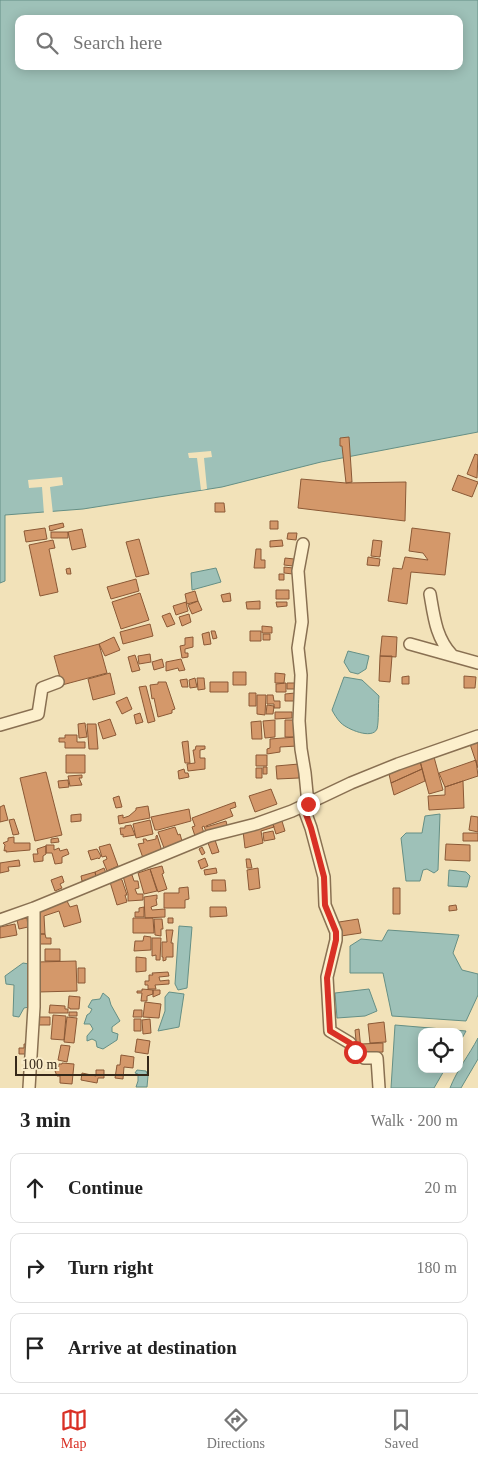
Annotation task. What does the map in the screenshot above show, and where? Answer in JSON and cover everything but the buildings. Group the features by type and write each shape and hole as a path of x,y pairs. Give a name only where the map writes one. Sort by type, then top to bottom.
{"street":[{"path":"303,544 298,571 302,622 298,648 300,749 306,805 324,877 325,905 336,932 336,940 327,978 330,1031 350,1043 355,1052 364,1058 377,1058 379,1088"},
{"path":"430,594 435,624 442,645 452,655"},
{"path":"410,644 478,663"},
{"path":"0,725 38,714 42,688 58,682"},
{"path":"0,920 34,908 209,836 256,824 306,805 390,767 478,736"},
{"path":"29,1088 34,1007 34,908"}],"water":[{"path":"0,0 478,0 478,432 321,462 222,487 83,509 5,515 5,581 0,583"},
{"path":"216,568 221,582 192,590 191,573"},
{"path":"348,651 369,656 366,669 358,674 350,672 344,662"},
{"path":"344,677 362,680 379,696 378,726 370,734 348,728 341,723 332,710"},
{"path":"440,814 438,870 434,873 427,869 423,870 420,881 406,881 401,838 406,833 422,833 425,816"},
{"path":"449,870 466,872 470,876 467,887 448,886"},
{"path":"179,926 192,927 187,988 178,990 175,984"},
{"path":"388,930 459,935 453,953 462,970 478,974 478,995 466,1021 392,1016 383,973 350,973 350,946 361,939 382,941"},
{"path":"23,963 29,964 29,1007 24,1008 19,1017 13,1016 14,985 6,984 5,976"},
{"path":"369,989 377,1011 365,1016 337,1018 335,993"},
{"path":"169,992 184,994 179,1027 158,1031 165,1011 165,997"},
{"path":"103,993 109,998 120,1021 112,1027 112,1032 118,1034 117,1040 103,1049 97,1047 96,1041 92,1039 87,1041 87,1036 93,1029 90,1024 84,1024 87,1015 92,1009 88,1007 92,1000 100,999"},
{"path":"395,1025 430,1028 418,1028 418,1073 443,1073 434,1088 391,1088"},
{"path":"478,1038 478,1059 461,1088 450,1088 457,1073 463,1073 463,1063"},
{"path":"137,1070 146,1071 148,1076 147,1087 136,1087 138,1074 135,1073"}],"pier":[{"path":"211,451 212,457 204,458 207,489 201,490 197,458 189,458 188,453"},
{"path":"62,477 63,485 50,487 53,514 44,514 42,487 29,488 28,480"}],"route":[{"path":"308,804 303,806 324,877 325,905 336,932 336,940 327,978 330,1031 350,1043 355,1052"}]}
